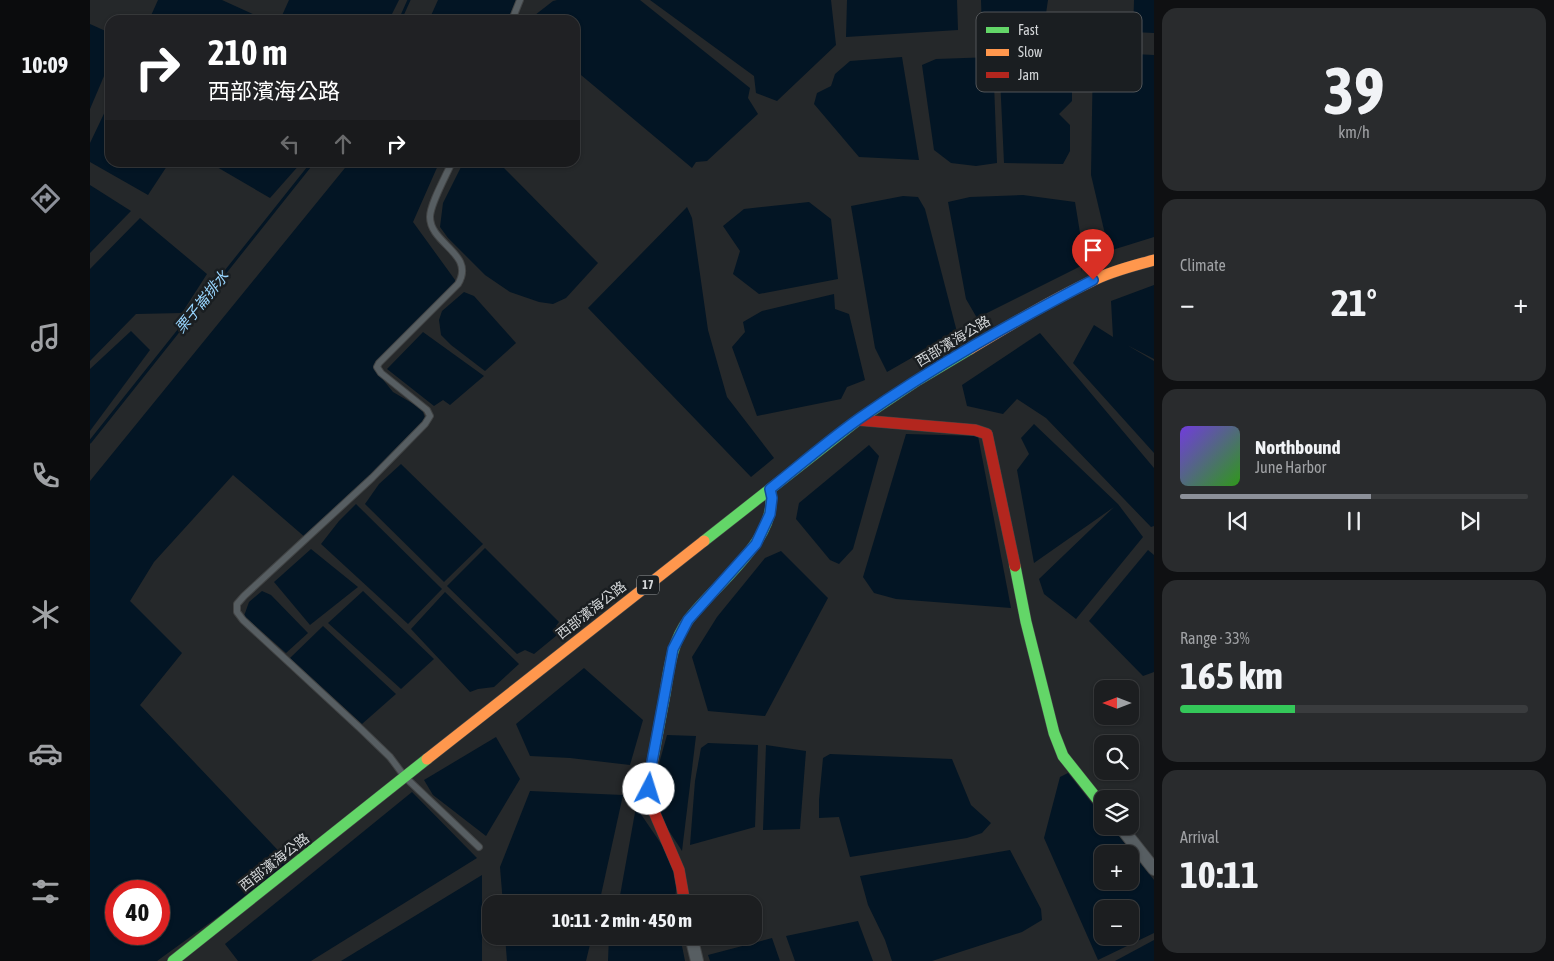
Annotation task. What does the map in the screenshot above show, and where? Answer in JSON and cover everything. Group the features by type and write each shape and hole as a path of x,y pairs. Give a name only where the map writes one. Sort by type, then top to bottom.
{"main road":[{"name":"西部濱海公路","path":"173,961 858,420 918,380 1023,317 1093,280 1154,260"},
{"path":"858,420 975,430 987,434 1026,622 1054,732 1063,756 1094,795"},
{"path":"683,895 679,870 649,800 649,778 673,649 688,620 756,544 770,514 772,498 770,489"}],"street":[{"path":"1127,835 1154,869"},
{"path":"693,945 697,961"}],"lane":[{"path":"514,15 520,0"},
{"path":"450,167 430,217 432,227 461,262 462,276 458,284 379,363 377,368 427,410 430,416 425,424 372,478 244,596 237,604 237,612 243,620 390,757 405,777 479,846"}],"water":[{"path":"158,0 222,0 255,15 151,15"},
{"path":"289,0 399,0 392,15 282,15"},
{"path":"438,0 521,0 513,15 431,15"},
{"path":"640,0 750,88 748,98 758,114 707,161 696,162 692,168 580,74 580,15 535,15 553,1"},
{"path":"650,0 831,0 836,45 777,101 756,93 754,76"},
{"path":"847,0 957,0 958,30 846,37"},
{"path":"981,0 1048,0 1046,12 981,12"},
{"path":"1134,0 1154,0 1154,33 1142,32 1142,12 1134,12"},
{"path":"90,24 105,31 105,74 90,109"},
{"path":"1142,54 1154,55 1154,237 1109,251 1091,175 1092,92 1142,92"},
{"path":"902,57 919,160 859,157 814,104 817,93 831,86 835,74 850,61"},
{"path":"976,58 976,92 994,92 997,163 976,166 951,163 934,150 922,65 936,59"},
{"path":"1001,92 1072,92 1072,101 1059,114 1070,125 1070,151 1063,164 1004,163"},
{"path":"105,112 105,167 166,167 148,195 90,162 90,143"},
{"path":"217,167 297,167 270,198"},
{"path":"346,167 437,167 413,222 458,284 376,371 393,392 422,409 425,418 422,430 306,538 233,475 154,562 130,601 182,653 140,705 291,864 157,961 90,961 90,481"},
{"path":"461,167 503,167 598,263 566,298 553,304 539,302 510,292 485,275 448,238 440,227 443,203"},
{"path":"90,185 131,211 90,253"},
{"path":"1023,195 1075,202 1082,245 1082,272 1081,266 977,318 966,299 948,202 970,197"},
{"path":"903,196 918,197 925,209 957,332 887,372 875,348 851,206"},
{"path":"809,202 831,219 838,279 759,294 733,274 740,251 723,226 744,209"},
{"path":"687,207 692,218 708,330 727,397 774,458 751,477 588,308"},
{"path":"140,218 207,274 182,313 136,314 90,361 90,269"},
{"path":"1154,285 1154,359 1127,345 1154,361 1154,453 1073,363 1094,325 1113,337 1111,301"},
{"path":"464,292 474,296 516,343 485,371 441,335 439,320 442,311"},
{"path":"834,294 835,309 849,314 865,380 847,387 841,399 757,416 732,347 745,332 743,322 762,311"},
{"path":"131,331 150,350 90,431 90,369"},
{"path":"423,332 484,376 450,405 443,400 434,406 387,369"},
{"path":"1040,333 1154,468 1154,526 1151,527 1046,418 1017,399 1003,414 967,406 962,385"},
{"path":"1034,424 1118,504 1143,537 1076,619 1044,594 1039,579 1114,507 1034,563 1017,470 1029,454 1021,438"},
{"path":"906,434 978,436 1011,608 896,599 874,593 863,577"},
{"path":"869,445 879,456 853,549 839,564 830,560 796,519 799,503"},
{"path":"401,464 483,544 444,582 365,504 379,484"},
{"path":"356,504 442,589 408,624 321,544 339,521"},
{"path":"485,548 559,622 556,626 562,631 534,654 525,650 517,654 447,586"},
{"path":"311,549 358,587 310,625 274,582"},
{"path":"1148,550 1154,555 1154,672 1143,676 1089,621"},
{"path":"781,551 828,598 765,716 708,711 692,657 717,617 765,558"},
{"path":"262,591 271,595 308,633 286,653 244,616 249,602"},
{"path":"363,591 434,659 401,689 328,623"},
{"path":"445,592 519,664 494,687 470,692 411,629"},
{"path":"323,626 396,694 362,724 290,658"},
{"path":"584,668 643,720 630,765 570,758 530,756 516,724"},
{"path":"667,735 696,736 682,851 649,800"},
{"path":"496,737 520,779 486,836 433,795 424,780"},
{"path":"708,743 758,745 755,827 690,845 695,781 701,748"},
{"path":"766,745 806,751 800,829 763,830"},
{"path":"830,754 952,759 971,805 991,823 982,833 967,838 850,857 839,817 819,818 823,758"},
{"path":"1068,773 1094,806 1094,835 1118,835 1126,845 1094,845 1094,890 1139,890 1139,861 1154,880 1154,933 1139,940 1139,900 1094,900 1094,945 1129,945 1098,960 1044,838 1060,777"},
{"path":"530,791 623,795 601,895 502,895 500,867"},
{"path":"412,792 477,858 311,961 238,961 225,944"},
{"path":"636,807 679,870 675,895 620,895"},
{"path":"1010,850 1041,909 1042,920 1022,932 932,961 892,961 885,940 868,905 860,876"},
{"path":"482,875 482,961 341,961"},
{"path":"858,921 873,961 795,961 786,936"},
{"path":"772,938 780,961 710,961 708,955 746,945 762,945 762,941"},
{"path":"1154,940 1154,961 1115,961"},
{"path":"506,945 590,945 586,961 507,961"},
{"path":"609,945 682,945 685,961 608,961"}],"waterway":[{"name":"栗子崙排水","path":"402,15 409,0"},
{"name":"栗子崙排水","path":"90,442 309,167"}],"traffic: fast":[{"path":"704,541 858,420 918,380 970,349"},
{"path":"653,758 670,665 679,636 683,627 700,605 729,575 756,542 766,525 771,507 770,489"},
{"path":"1015,566 1026,622 1054,733 1063,756 1094,795"},
{"path":"173,961 427,759"}],"traffic: slow":[{"path":"970,349 1045,305 1099,277 1154,260"},
{"path":"427,759 704,541"}],"traffic: jam":[{"path":"858,420 975,430 987,434 1015,566"},
{"path":"653,758 649,778 649,800 679,870 683,895"}],"route":[{"path":"649,789 649,778 673,649 688,620 756,544 770,514 772,498 770,489 858,420 918,380 1023,317 1093,280"}]}
